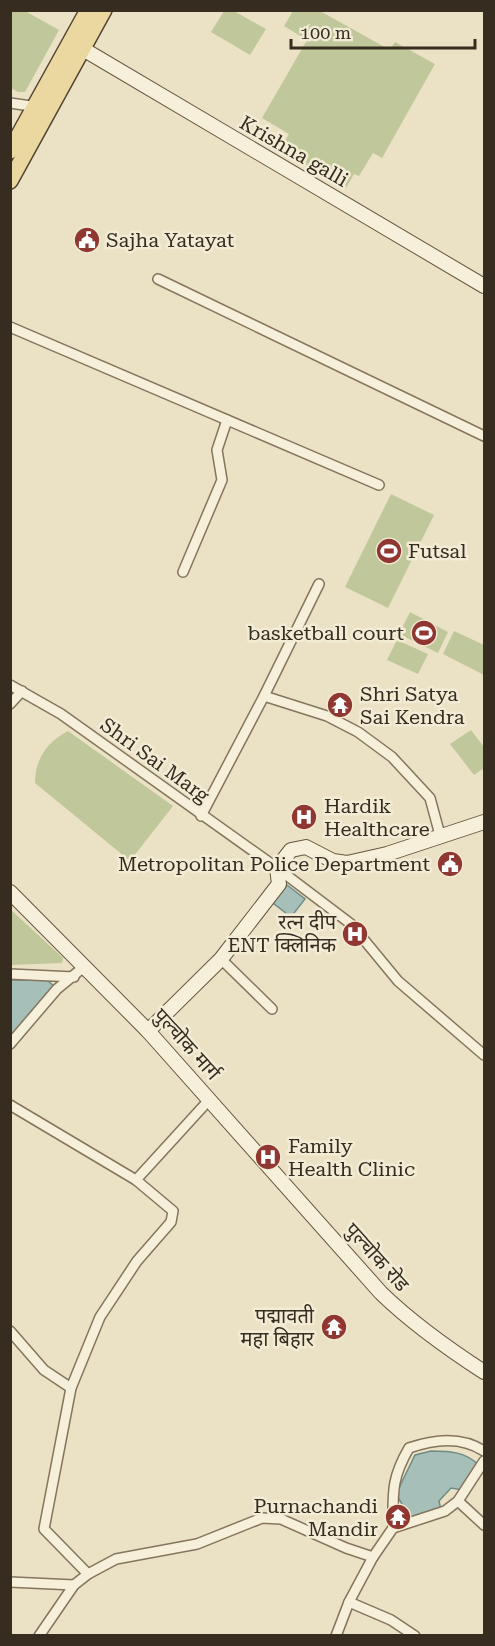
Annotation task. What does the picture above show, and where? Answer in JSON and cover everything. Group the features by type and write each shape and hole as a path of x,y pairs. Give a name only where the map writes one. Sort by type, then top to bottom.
{"main road":[{"path":"10,151 88,10"},
{"path":"10,181 104,10"}],"street":[{"name":"Krishna galli","path":"83,49 484,286"},
{"path":"10,103 50,109"},
{"path":"158,279 484,436"},
{"path":"10,327 378,485"},
{"path":"183,572 222,480 218,450 227,420"},
{"path":"201,816 319,584"},
{"name":"Shri Sai Marg","path":"10,685 61,714 277,868 351,924 398,981 484,1055"},
{"path":"10,704 22,690"},
{"path":"264,696 327,716 358,732 392,757 430,798 440,835"},
{"path":"148,1031 221,958 279,884 277,868 285,855 296,848 306,847 333,861 347,863 387,854 484,822"},
{"name":"पुल्चोक मार्ग","path":"10,892 148,1031 256,1151"},
{"path":"221,958 272,1009"},
{"path":"10,1044 57,989 85,966"},
{"path":"10,974 74,977"},
{"path":"136,1180 209,1100"},
{"path":"10,1105 136,1180 173,1211 173,1216 137,1261 100,1317 71,1388 44,1529 88,1574"},
{"name":"पुल्चोक रोड","path":"256,1151 371,1283 403,1314 442,1345 484,1372"},
{"path":"10,1331 44,1370 71,1388"},
{"path":"393,1528 391,1500 394,1476 409,1448 426,1442 462,1440 484,1451"},
{"path":"336,1635 349,1602 373,1557 393,1528 445,1511 458,1501 484,1461"},
{"path":"458,1501 484,1526"},
{"path":"39,1635 74,1585 88,1574 116,1559 197,1544 262,1518 281,1519 373,1557"},
{"path":"10,1582 74,1585"},
{"path":"349,1602 391,1620 415,1635"}],"green space":[{"path":"10,11 25,11 59,30 25,92 18,92 11,88"},
{"path":"224,11 234,11 266,29 250,55 211,32"},
{"path":"293,11 320,11 390,50 395,42 435,64 382,158 373,153 359,176 354,174 346,188 280,150 289,134 262,118 307,40 284,26"},
{"name":"Futsal","path":"391,494 434,515 388,608 345,587"},
{"name":"basketball court","path":"410,612 448,632 438,653 399,634"},
{"path":"454,631 484,645 484,675 443,654"},
{"name":"basketball court","path":"397,640 428,654 418,674 387,660"},
{"path":"471,730 484,747 484,768 474,775 450,744"},
{"path":"68,731 173,806 130,861 35,783 37,766 44,752 54,740"},
{"path":"10,909 63,958 62,963 11,965"}],"water":[{"path":"287,885 305,899 291,917 273,903"},
{"path":"11,980 47,980 57,989 11,1044"},
{"path":"431,1451 457,1453 479,1465 463,1490 451,1488 439,1501 441,1510 412,1521 396,1494 415,1455"}],"place":[{"name":"Sajha Yatayat","path":"87,240"},
{"name":"Futsal","path":"389,551"},
{"name":"basketball court","path":"424,633"},
{"name":"Shri Satya Sai Kendra","path":"340,705"},
{"name":"Hardik Healthcare","path":"304,817"},
{"name":"Metropolitan Police Department","path":"450,864"},
{"name":"रत्न दीप ENT क्लिनिक","path":"355,934"},
{"name":"Family Health Clinic","path":"268,1157"},
{"name":"पद्मावती महा बिहार","path":"334,1327"},
{"name":"Purnachandi Mandir","path":"398,1517"}]}
